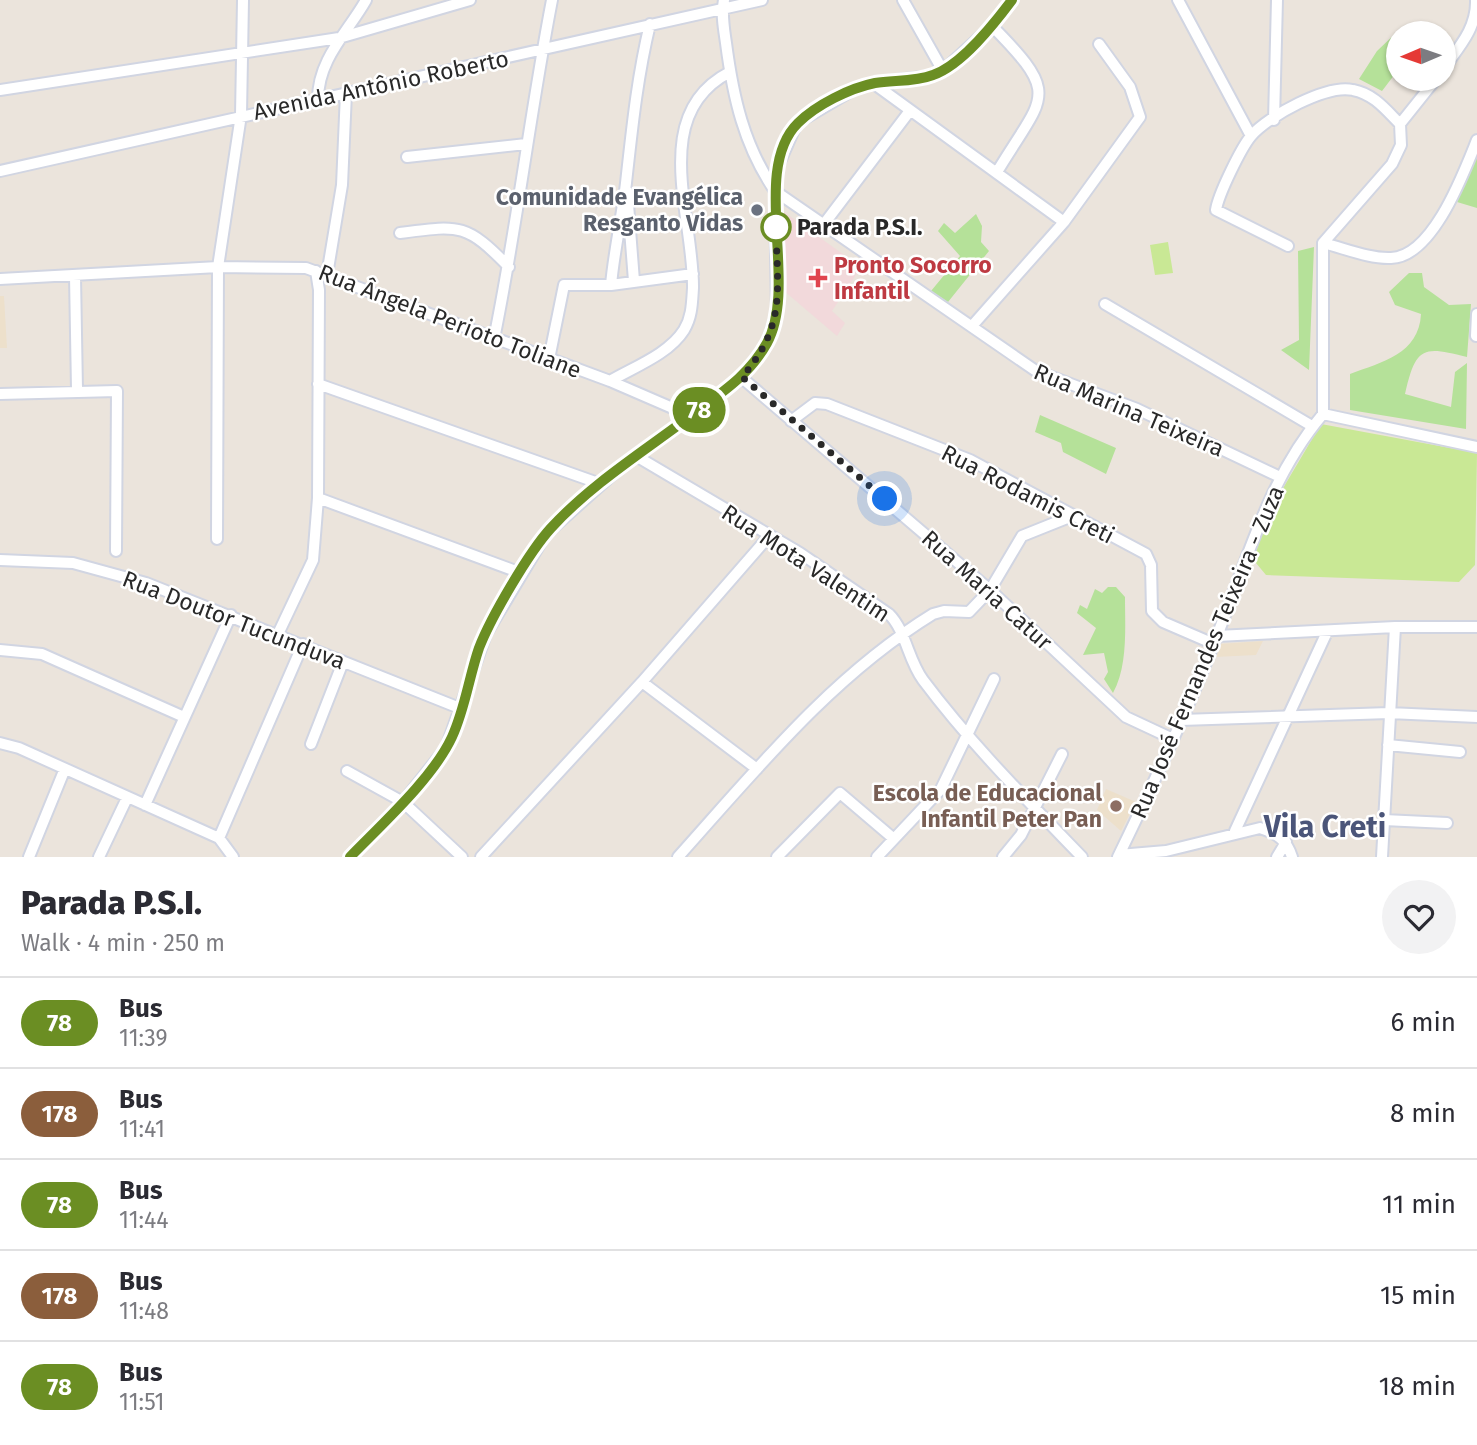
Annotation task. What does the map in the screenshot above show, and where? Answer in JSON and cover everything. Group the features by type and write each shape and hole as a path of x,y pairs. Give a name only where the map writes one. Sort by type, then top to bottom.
{"street":[{"path":"217,539 218,267 241,115 243,0"},
{"path":"318,99 318,82 339,38 366,0"},
{"path":"0,90 339,38 470,0"},
{"path":"494,339 509,267 526,144 552,0"},
{"name":"Avenida Antônio Roberto","path":"0,171 241,115 542,50 723,4 762,0"},
{"path":"903,0 943,71"},
{"path":"350,857 403,803 446,748 462,709 480,646 521,573 553,526 636,456 742,377 767,342 777,313 775,191 784,148 797,123 838,97 873,83 915,80 943,71 992,26 1012,0"},
{"path":"1178,0 1251,136"},
{"path":"1274,120 1277,0"},
{"path":"1456,52 1471,32 1476,19 1476,0"},
{"path":"723,4 730,72 748,143 757,164 775,191"},
{"path":"611,285 616,233 626,185 632,112 650,24"},
{"path":"992,26 1034,72 1041,88 1037,106 997,172"},
{"path":"972,326 1064,222 1140,117 1130,87 1099,44"},
{"path":"610,381 664,351 684,330 690,317 693,274 682,177 685,119 698,94 709,83 730,72"},
{"path":"873,83 909,112 1064,222"},
{"path":"1289,246 1220,215 1216,210 1251,136 1320,93 1349,89 1377,101 1400,124"},
{"path":"1426,91 1400,124 1401,145 1392,164 1323,243 1323,414 1477,447"},
{"path":"278,634 313,561 318,498 319,290 343,172 346,93"},
{"path":"824,224 909,112"},
{"path":"1323,243 1380,257 1400,257 1410,252 1444,213 1477,140"},
{"path":"407,157 526,144"},
{"path":"626,185 634,281"},
{"name":"Rua Marina Teixeira","path":"775,191 1036,371 1137,409 1280,477"},
{"path":"400,233 444,228 471,232 509,267"},
{"name":"Rua Ângela Perioto Toliane","path":"0,279 218,267 282,266 321,273 610,381 691,416"},
{"path":"550,359 564,285 611,285 693,274"},
{"path":"75,276 77,390"},
{"path":"1105,304 1312,426"},
{"path":"1476,337 1477,314"},
{"name":"Rua Maria Catur","path":"742,377 990,590 1126,717 1173,739"},
{"path":"318,384 601,484"},
{"path":"0,394 117,391 116,551"},
{"name":"Rua Rodamis Creti","path":"791,421 815,403 827,404 970,460 1146,554 1151,565 1152,611 1163,622 1216,640"},
{"name":"Rua José Fernandes Teixeira - Zuza","path":"1119,856 1216,640 1249,545 1280,477 1312,426 1323,414"},
{"name":"Rua Mota Valentim","path":"636,456 769,535 889,614 901,634 915,668 968,736 1082,857"},
{"path":"318,498 521,573"},
{"path":"678,857 824,700 901,634 938,612 969,612 990,590 1022,536 1072,516"},
{"path":"481,857 642,682 769,535"},
{"name":"Rua Doutor Tucunduva","path":"0,560 73,563 146,583 462,709"},
{"path":"145,805 231,615"},
{"path":"1216,640 1395,627 1477,627"},
{"path":"1382,857 1395,627"},
{"path":"1235,831 1327,632"},
{"path":"219,838 303,644"},
{"path":"0,650 42,654 184,717"},
{"path":"311,744 343,662"},
{"path":"877,857 941,789 993,679"},
{"path":"642,682 757,769"},
{"path":"1181,720 1390,713 1477,717"},
{"path":"0,743 19,748 64,771 219,838 233,857"},
{"path":"1388,745 1460,752"},
{"path":"1003,857 1021,835 1036,809 1062,754"},
{"path":"29,857 64,771"},
{"path":"348,771 403,803 462,857"},
{"path":"777,857 835,795 845,794 894,839"},
{"path":"99,857 127,798"},
{"path":"1384,820 1447,823"},
{"path":"1119,856 1166,851 1235,831 1260,828 1274,833 1286,842 1292,857"},
{"path":"1277,857 1286,842"}],"shaded area":[{"name":"Pronto Socorro Infantil","path":"784,212 861,267 832,311 845,323 837,336 783,290"},
{"path":"0,296 4,296 7,348 0,348"},
{"path":"1263,641 1256,655 1215,657 1219,644"},
{"name":"Escola de Educacional Infantil Peter Pan","path":"1106,789 1136,802 1121,831 1097,810"}],"green space":[{"path":"1386,42 1386,86 1382,91 1359,79 1377,51"},
{"path":"1477,153 1477,208 1457,202"},
{"path":"976,214 982,226 981,242 989,251 948,302 931,291 960,256 938,231 944,223 955,233"},
{"path":"1168,242 1173,273 1155,275 1150,245"},
{"path":"1314,247 1309,370 1281,350 1299,340 1298,251"},
{"path":"1409,273 1422,273 1424,287 1449,305 1471,304 1467,357 1440,351 1424,353 1413,366 1405,394 1451,407 1455,372 1467,363 1466,429 1350,410 1350,374 1397,354 1414,339 1419,328 1421,314 1395,305 1389,292"},
{"path":"1040,415 1116,448 1106,474 1063,452 1061,443 1035,432"},
{"path":"1321,424 1477,453 1475,565 1459,582 1266,575 1251,557 1273,505"},
{"path":"1108,587 1116,587 1125,597 1123,659 1113,693 1104,679 1108,672 1104,653 1083,655 1096,628 1077,613 1080,605 1087,609 1095,589 1102,593"}],"bus line":[{"name":"78","path":"350,857 403,803 446,748 467,695 480,646 546,534 622,467 742,377 767,342 774,329 777,313 775,191 784,148 797,123 853,90 873,83 915,80 943,71 992,26 1012,0"}],"place":[{"name":"Comunidade Evangélica Resganto Vidas","path":"757,210"},
{"name":"Parada P.S.I.","path":"776,227"},
{"name":"Pronto Socorro Infantil","path":"818,278"},
{"name":"Escola de Educacional Infantil Peter Pan","path":"1116,806"}],"district":[{"name":"Vila Creti","path":"1325,827"}],"route":[{"path":"776,227 776,220 778,293 774,329 756,360 742,377 885,499"}]}
